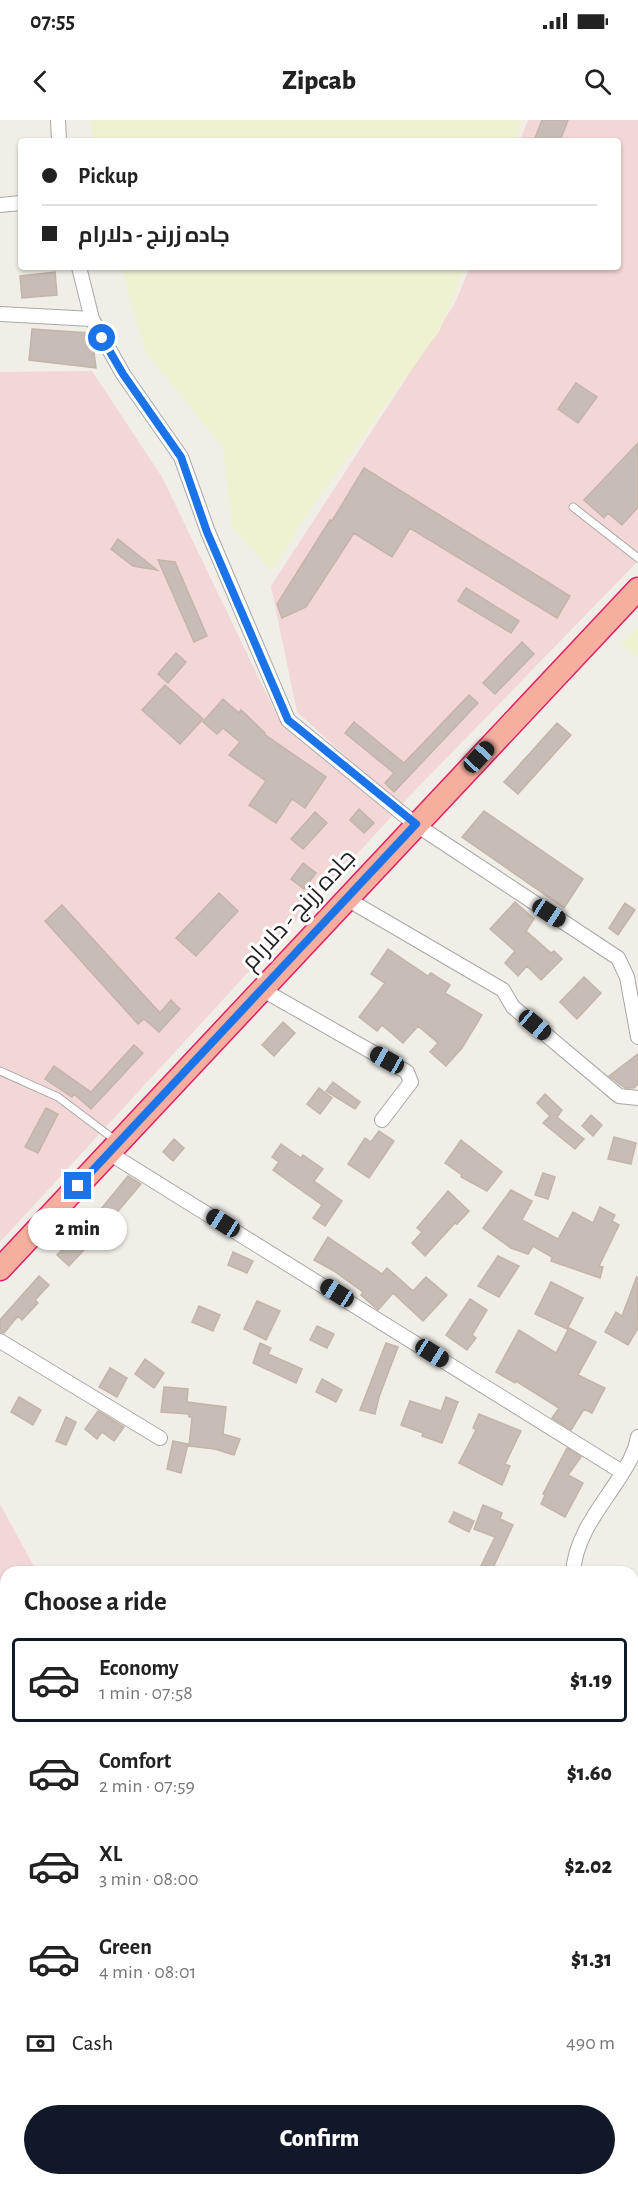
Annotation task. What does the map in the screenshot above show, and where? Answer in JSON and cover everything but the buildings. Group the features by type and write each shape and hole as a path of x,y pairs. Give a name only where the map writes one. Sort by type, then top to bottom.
{"highway":[{"name":"جاده زرنج - دلارام","path":"0,1269 638,589"}],"street":[{"path":"58,120 59,138"},
{"path":"0,205 18,203"},
{"path":"80,270 92,320 123,374 181,457 207,532 288,720 416,824 618,958 627,978 638,1037"},
{"path":"0,314 92,320"},
{"path":"347,898 503,990 513,1007 619,1096 638,1098"},
{"path":"263,990 407,1072 411,1082 382,1120"},
{"path":"114,1148 622,1472"},
{"path":"0,1341 160,1438"},
{"path":"574,1566 575,1554 584,1532 631,1460 638,1437"}],"lane":[{"path":"573,507 638,558"},
{"path":"0,1071 58,1097 114,1148"}],"shaded area":[{"path":"528,120 638,120 638,561 400,806 297,712 271,586 455,303 469,270 621,270 621,138 521,138"},
{"path":"92,371 162,477 279,720 392,816 0,1242 0,372"},
{"path":"0,1504 34,1566 0,1566"}],"green space":[{"path":"91,120 522,120 515,138 93,138"},
{"path":"122,270 464,270 440,330 307,514 272,572 232,526 223,448 145,351"},
{"path":"638,626 638,656 620,644"}],"route":[{"path":"78,1186 416,824 288,720 207,532 181,457 123,374 102,338"}]}
